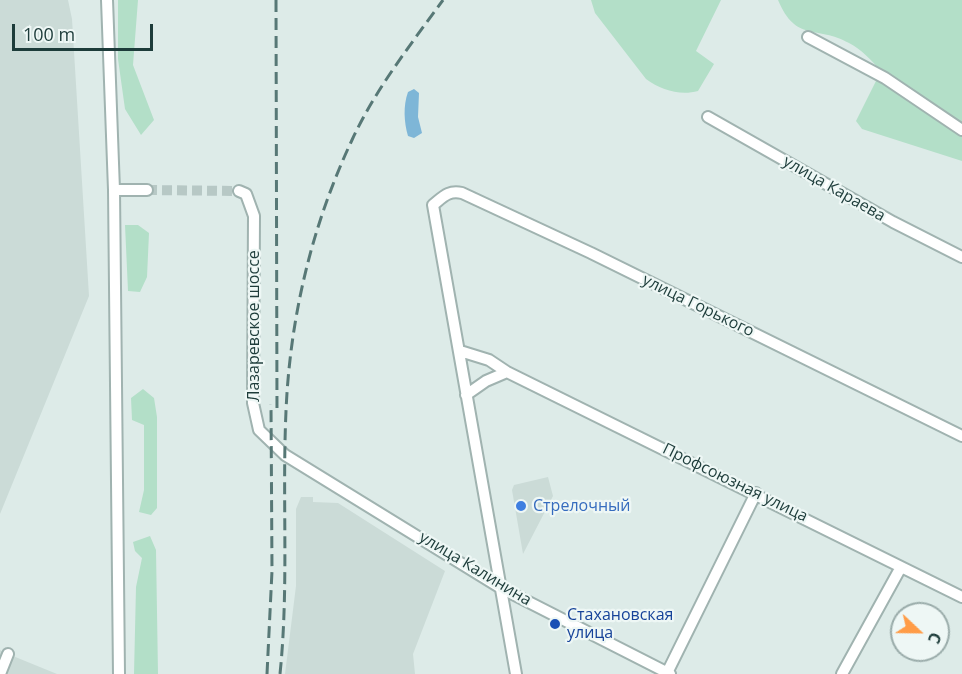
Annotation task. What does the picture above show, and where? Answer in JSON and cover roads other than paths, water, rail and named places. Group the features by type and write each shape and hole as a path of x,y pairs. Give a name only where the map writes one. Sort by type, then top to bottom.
{"street":[{"path":"107,0 114,190 119,674"},
{"path":"808,37 885,78 962,130"},
{"name":"улица Караева","path":"708,117 893,222 962,257"},
{"path":"114,190 147,190"},
{"name":"Лазаревское шоссе","path":"239,190 246,194 254,216 254,418 259,430 285,455"},
{"name":"улица Горького","path":"460,351 433,205 447,193 453,191 462,193 591,252 962,436"},
{"path":"460,351 516,674"},
{"name":"Профсоюзная улица","path":"460,351 489,360 507,372 756,493 962,597"},
{"path":"466,395 486,381 507,372"},
{"name":"улица Калинина","path":"285,455 501,588 669,673"},
{"path":"669,673 756,493"},
{"path":"842,674 901,567"},
{"path":"0,674 8,654"}],"water":[{"path":"414,89 419,93 418,117 422,133 414,138 408,136 405,103 408,92"}],"tunnel":[{"path":"147,190 239,191"}],"railway":[{"path":"276,0 277,413"},
{"path":"280,674 285,575 288,376 298,306 306,272 325,205 361,121 394,68 443,0"},
{"path":"267,674 272,571 271,404"}],"place":[{"name":"Стрелочный","path":"521,506"},
{"name":"Стахановская улица","path":"555,624"}]}
